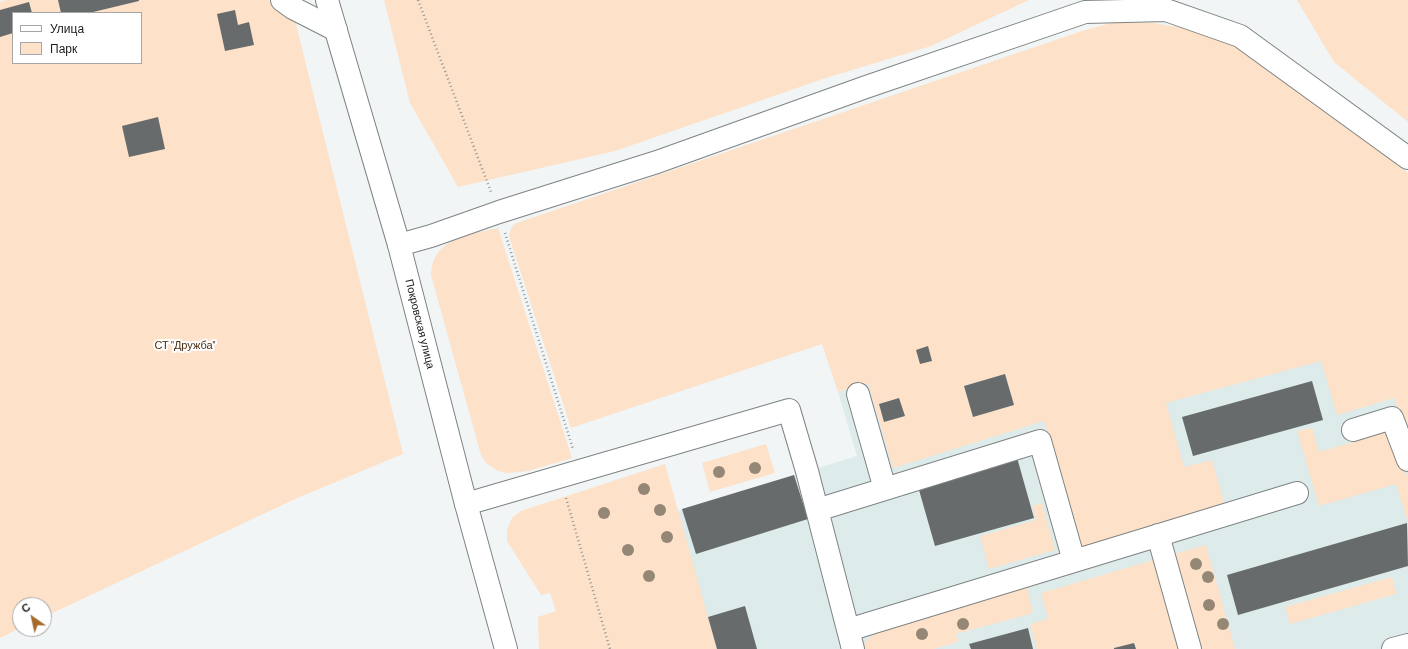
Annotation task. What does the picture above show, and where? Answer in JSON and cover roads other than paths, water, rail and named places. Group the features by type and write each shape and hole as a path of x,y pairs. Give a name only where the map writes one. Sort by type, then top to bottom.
{"main road":[{"path":"282,0 293,8 336,30"},
{"name":"Покровская улица","path":"327,0 400,244 466,504 506,649"},
{"path":"400,244 431,236 499,212 657,162 866,87 1085,12 1166,10 1240,36 1408,158"},
{"path":"858,394 885,489"},
{"path":"466,504 789,410 817,510 850,639 1074,561 1297,494"},
{"path":"1353,430 1392,418 1408,460"},
{"path":"817,510 1040,441 1074,561"},
{"path":"1158,536 1190,649"},
{"path":"1393,649 1408,645"}],"park label":[{"name":"СТ \"Дружба\"","path":"185,345"}]}
